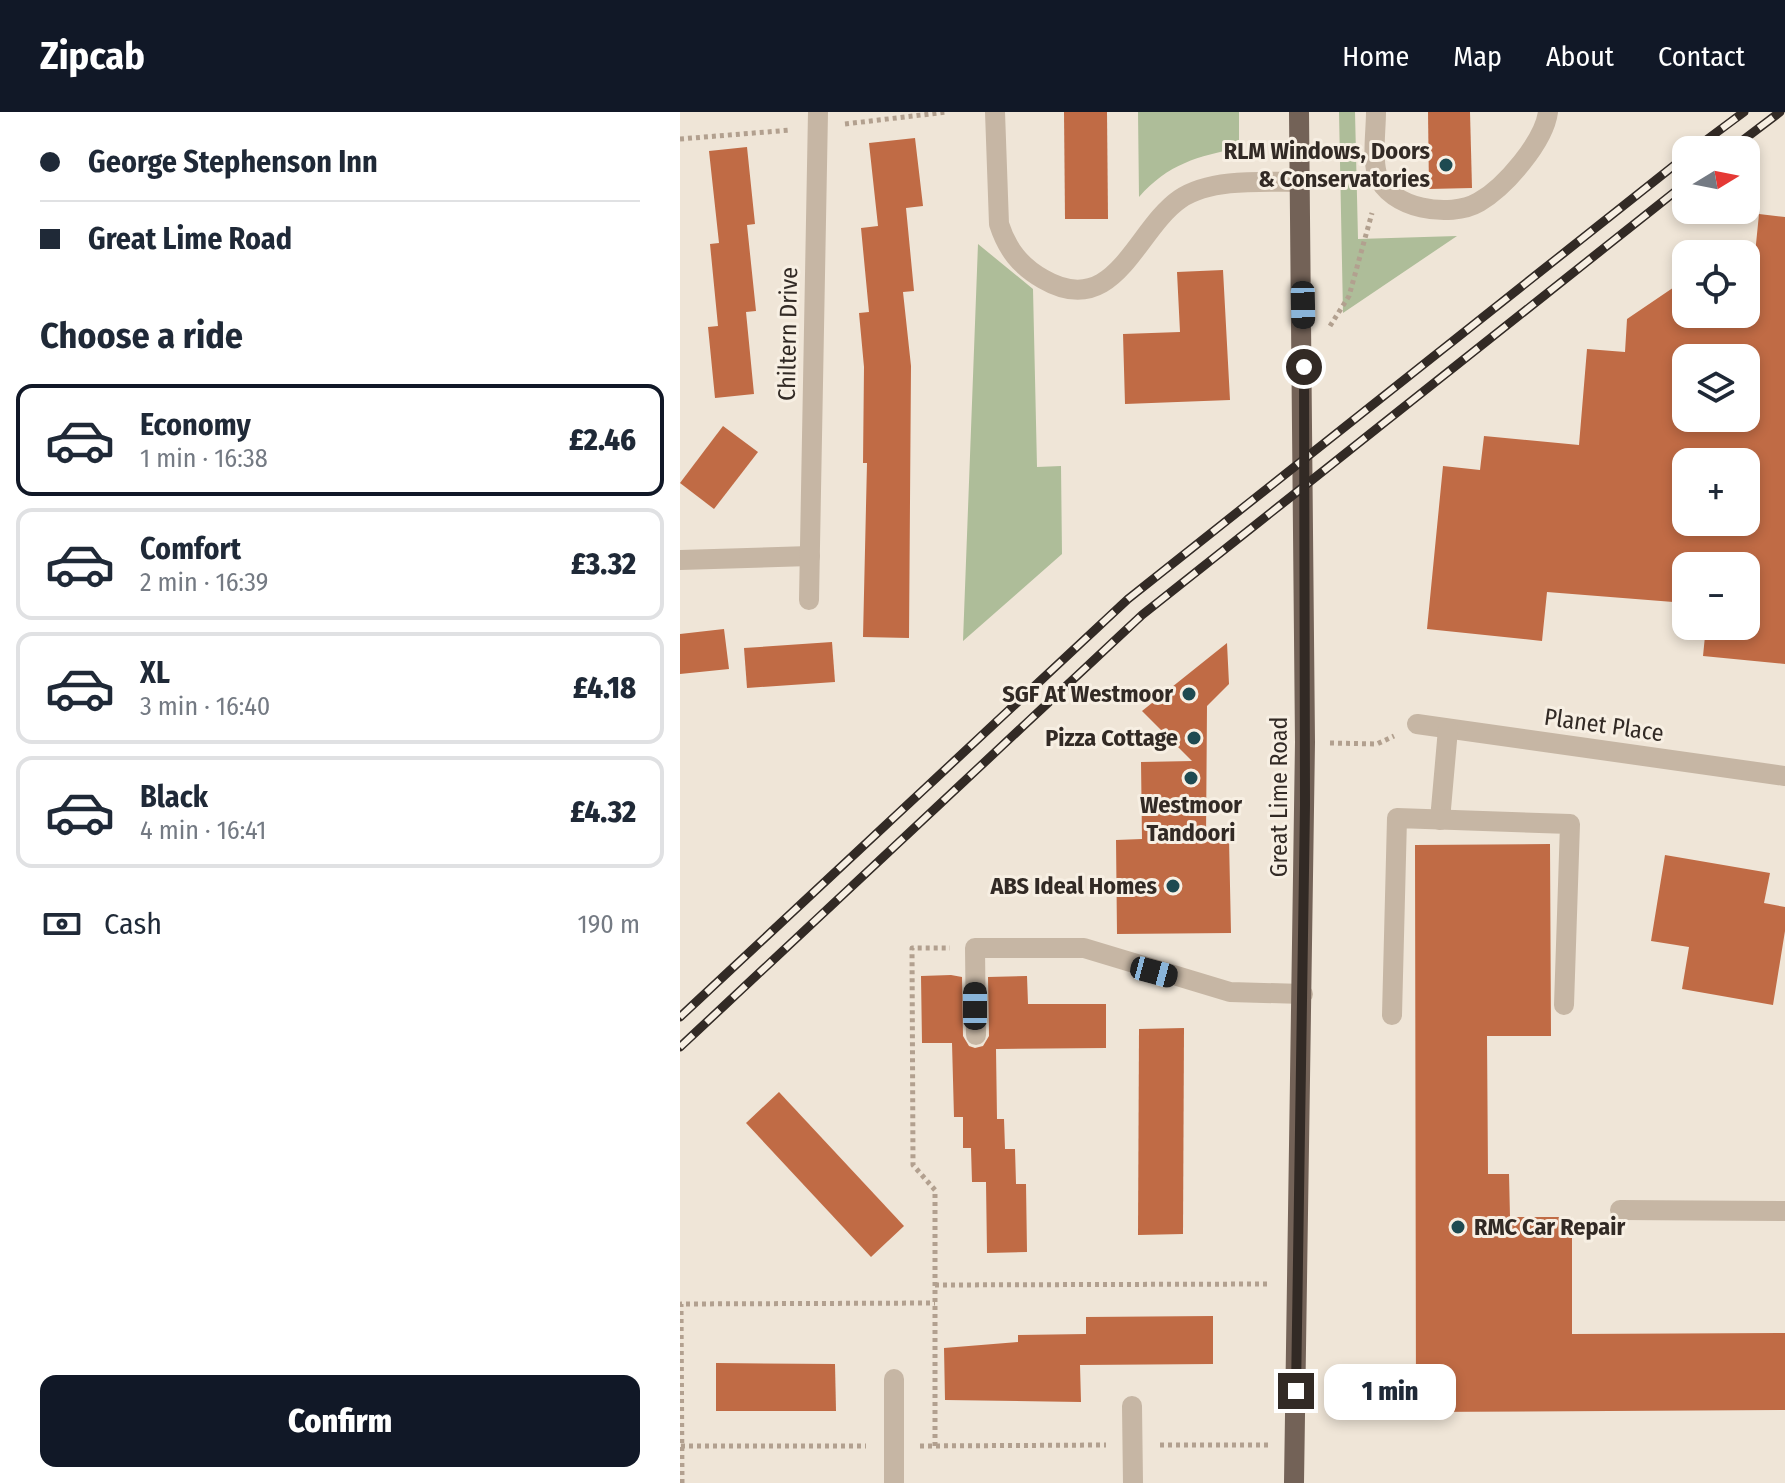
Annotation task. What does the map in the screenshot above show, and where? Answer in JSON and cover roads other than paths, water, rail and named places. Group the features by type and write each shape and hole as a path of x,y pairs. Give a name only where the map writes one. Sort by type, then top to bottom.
{"main road":[{"name":"Great Lime Road","path":"1294,1483 1305,742 1304,367 1299,112"}],"street":[{"name":"Chiltern Drive","path":"809,600 818,112"},
{"path":"995,112 999,224 1004,241 1011,254 1036,275 1070,290 1096,288 1113,276 1179,200 1227,185 1300,182"},
{"path":"1376,112 1377,174 1394,197 1414,208 1467,207 1481,201 1535,149 1546,128 1548,112"},
{"path":"680,560 810,556"},
{"name":"Planet Place","path":"1417,724 1785,776"},
{"path":"1440,820 1448,729"},
{"path":"1392,1015 1397,818 1570,824 1564,1005"},
{"path":"976,1035 975,948 1084,948 1230,992 1303,994"},
{"path":"1620,1210 1785,1211"},
{"path":"894,1379 894,1483"},
{"path":"1132,1406 1133,1483"}],"railway":[{"path":"1712,136 1744,112"},
{"path":"1748,136 1780,112"},
{"path":"680,1017 1128,599 1672,167"},
{"path":"680,1047 1142,615 1672,194"}],"place":[{"name":"RLM Windows, Doors & Conservatories","path":"1446,165"},
{"name":"SGF At Westmoor","path":"1189,694"},
{"name":"Pizza Cottage","path":"1194,738"},
{"name":"Westmoor Tandoori","path":"1191,778"},
{"name":"ABS Ideal Homes","path":"1173,886"},
{"name":"RMC Car Repair","path":"1458,1227"}]}
